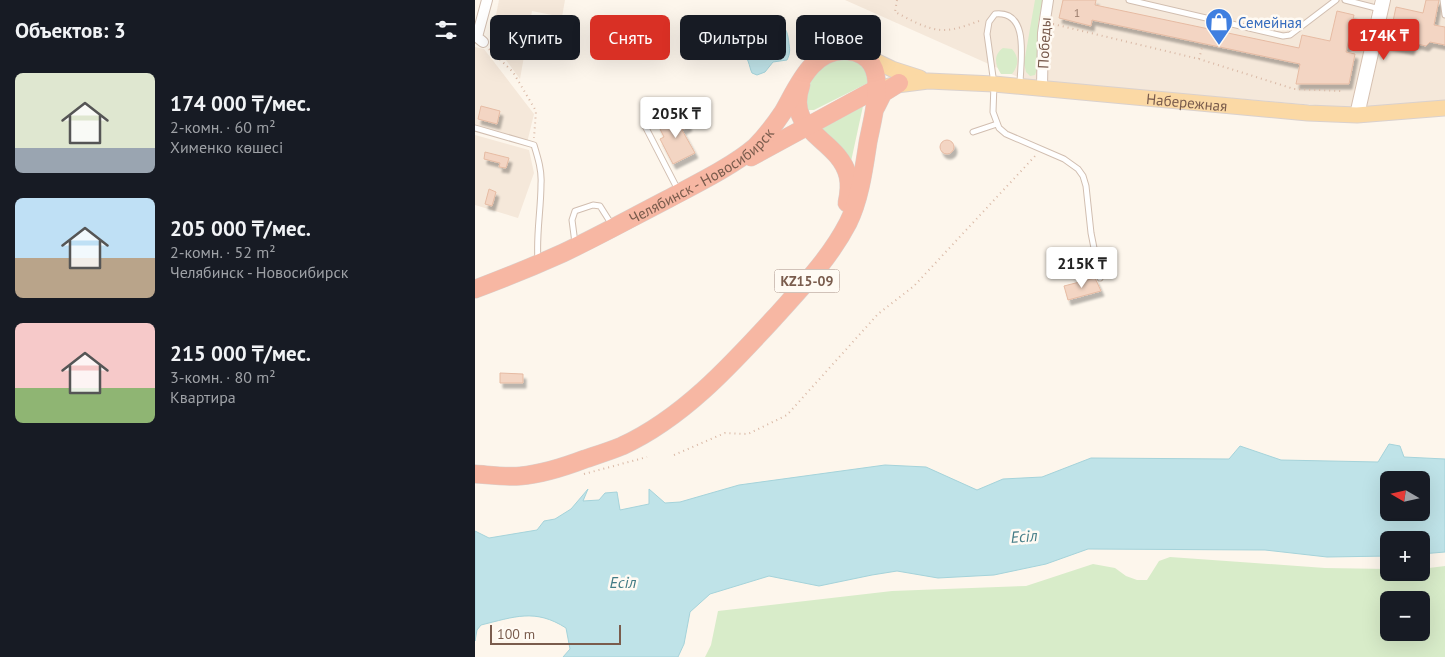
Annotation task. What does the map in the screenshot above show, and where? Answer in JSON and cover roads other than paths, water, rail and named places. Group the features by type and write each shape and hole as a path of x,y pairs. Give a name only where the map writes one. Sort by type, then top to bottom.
{"highway":[{"name":"Челябинск - Новосибирск","path":"475,289 538,263 614,227 740,158 754,147 777,120 807,70 818,60"},
{"name":"KZ15-09","path":"475,474 517,476 558,469 621,446 657,425 713,382 801,289 832,249 848,223 855,205 873,117 876,89 873,67 867,60"},
{"path":"807,70 800,89 798,103 800,115 807,127"},
{"path":"873,117 881,95 890,87 899,83"},
{"path":"686,189 876,89"},
{"path":"798,103 803,111 811,116 820,117 831,114"},
{"name":"KZ15-09","path":"657,425 698,392 737,351 825,245 843,216 849,192 847,172 838,157 807,127"}],"main road":[{"path":"1357,115 1382,4"},
{"name":"Набережная","path":"873,60 892,69 928,81"},
{"name":"Набережная","path":"876,89 899,83 928,81 994,84 1042,87 1222,106 1357,115 1445,108"}],"street":[{"path":"478,39 487,0"},
{"name":"Победы","path":"1042,87 1044,21 1048,0"}],"lane":[{"path":"1129,0 1283,36 1290,35 1335,0"},
{"path":"1345,0 1382,4"},
{"path":"1443,0 1445,15"},
{"path":"1020,86 1021,41 1015,20 1011,16 995,14 991,17 987,34 994,84 993,112 997,124 1006,134 1073,163 1083,176 1100,278"},
{"path":"973,132 997,124"},
{"path":"645,126 686,189"},
{"path":"475,128 534,145 539,162 541,183 537,239 538,263"},
{"path":"575,246 572,220 575,212 593,205 600,206 614,227"}],"water":[{"path":"786,30 790,48 787,60 773,62 765,72 757,75 752,73 748,60 786,60"},
{"name":"Есіл","path":"1389,444 1400,446 1404,457 1445,459 1445,552 1430,553 1430,531 1380,531 1380,556 1327,557 1265,550 1088,549 1046,564 994,575 938,578 897,571 819,586 769,576 710,594 690,612 684,644 678,657 563,657 570,649 566,628 555,622 534,616 514,617 481,625 477,630 475,641 475,531 489,538 537,530 544,521 555,519 571,509 588,489 583,501 599,500 605,493 617,492 620,510 649,504 649,489 665,503 680,502 739,485 885,465 926,467 977,490 1003,479 1042,477 1091,458 1229,459 1240,446 1281,460 1378,462"}],"place":[{"name":"Семейная","path":"1219,46"}]}
